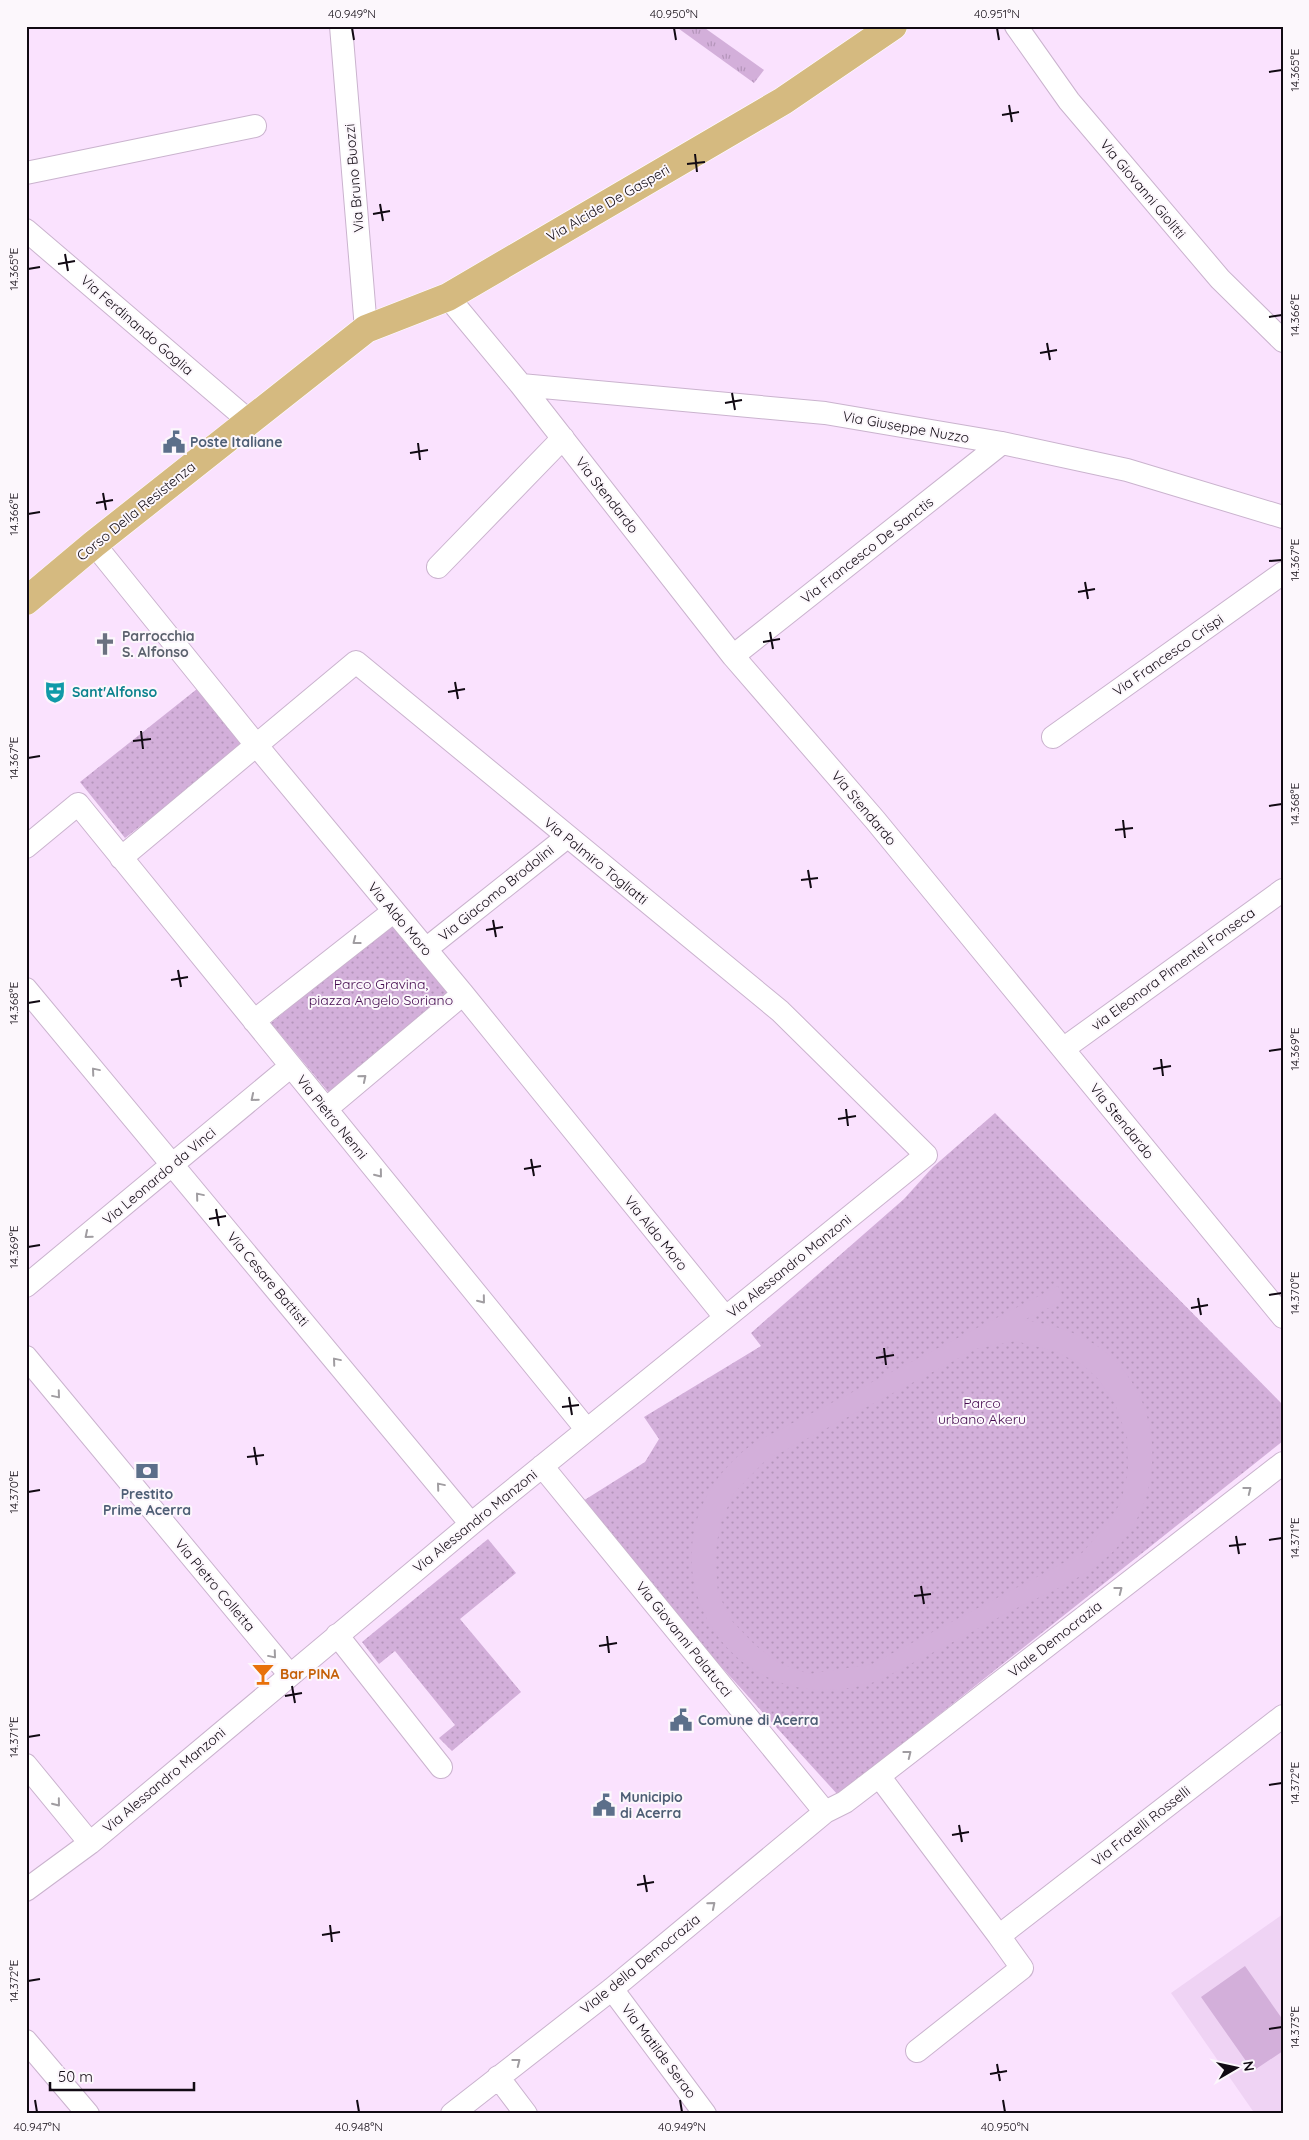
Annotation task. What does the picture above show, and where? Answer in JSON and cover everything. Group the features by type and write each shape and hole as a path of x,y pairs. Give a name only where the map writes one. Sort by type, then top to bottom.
{"main road":[{"name":"Via Alcide De Gasperi","path":"448,297 784,101 893,26"},
{"name":"Corso Della Resistenza","path":"27,599 366,330 448,297"}],"street":[{"name":"Via Bruno Buozzi","path":"341,26 366,330"},
{"name":"Via Giovanni Giolitti","path":"1016,26 1081,116 1220,280 1283,342"},
{"path":"26,173 254,126"},
{"name":"Via Ferdinando Goglia","path":"26,230 249,421"},
{"name":"Via Stendardo","path":"448,297 521,385 733,656 875,820 1283,1317"},
{"name":"Via Giuseppe Nuzzo","path":"521,385 825,413 1002,443 1127,470 1283,517"},
{"path":"438,567 563,438"},
{"name":"Via Francesco De Sanctis","path":"733,656 1002,443"},
{"name":"Via Aldo Moro","path":"94,544 256,746 463,994 725,1317"},
{"name":"Via Francesco Crispi","path":"1053,737 1283,573"},
{"name":"Via Palmiro Togliatti","path":"256,746 356,662 780,1011 926,1155"},
{"path":"121,858 256,746"},
{"name":"Via Pietro Nenni","path":"26,846 78,804 587,1430"},
{"name":"Via Giacomo Brodolini","path":"426,950 567,837"},
{"name":"via Eleonora Pimentel Fonseca","path":"1063,1049 1283,890"},
{"path":"254,1021 394,911"},
{"name":"Via Cesare Battisti","path":"26,989 471,1524"},
{"path":"326,1109 463,994"},
{"name":"Via Leonardo da Vinci","path":"26,1286 291,1066"},
{"name":"Via Alessandro Manzoni","path":"26,1890 90,1843 289,1674 471,1524 926,1155"},
{"name":"Via Pietro Colletta","path":"26,1357 289,1674"},
{"name":"Viale Democrazia","path":"825,1812 845,1802 1283,1462"},
{"name":"Via Giovanni Palatucci","path":"542,1466 825,1812"},
{"path":"337,1635 441,1767"},
{"name":"Via Fratelli Rosselli","path":"999,1936 1283,1716"},
{"path":"26,1765 90,1843"},
{"path":"879,1776 1022,1968 917,2050"},
{"name":"Viale della Democrazia","path":"452,2114 612,1989 825,1812"},
{"name":"Via Matilde Serao","path":"612,1989 705,2114"},
{"path":"26,2041 88,2114"},
{"path":"498,2077 526,2114"}],"shaded area":[{"path":"1283,1914 1283,2114 1255,2114 1171,1993"}],"green space":[{"path":"675,26 702,26 764,70 754,83"},
{"path":"197,689 243,746 125,838 80,782"},
{"name":"Parco Gravina, piazza Angelo Soriano","path":"394,921 453,991 330,1094 271,1023"},
{"name":"Parco urbano Akeru","path":"995,1113 1283,1405 1283,1441 838,1795 575,1506 645,1462 659,1439 644,1417 761,1346 751,1333 904,1199 933,1167"},
{"path":"1058,1286 1065,1300 1024,1320 1078,1335 1108,1354 1120,1366 1132,1381 1148,1420 1152,1441 1152,1463 1143,1505 1134,1524 1122,1542 1095,1567 880,1680 824,1690 775,1680 735,1655 707,1619 693,1576 695,1529 714,1484 754,1443","holes":["1015,1341 1054,1351 1083,1365 1099,1380 1115,1404 1127,1437 1128,1472 1121,1502 1108,1523 1082,1553 872,1664 809,1674 779,1663 755,1645 731,1620 718,1593 715,1556 720,1524 734,1493 765,1461 976,1349"]},
{"path":"488,1539 516,1573 460,1619 521,1692 452,1751 439,1738 455,1725 395,1651 379,1664 362,1642"},
{"path":"1245,1966 1283,2020 1283,2051 1253,2071 1201,1997"}],"place":[{"name":"Poste Italiane","path":"174,442"},
{"name":"Parrocchia S. Alfonso","path":"105,644"},
{"name":"Sant'Alfonso","path":"55,692"},
{"name":"Prestito Prime Acerra","path":"147,1471"},
{"name":"Bar PINA","path":"263,1674"},
{"name":"Comune di Acerra","path":"681,1720"},
{"name":"Municipio di Acerra","path":"604,1805"}]}
